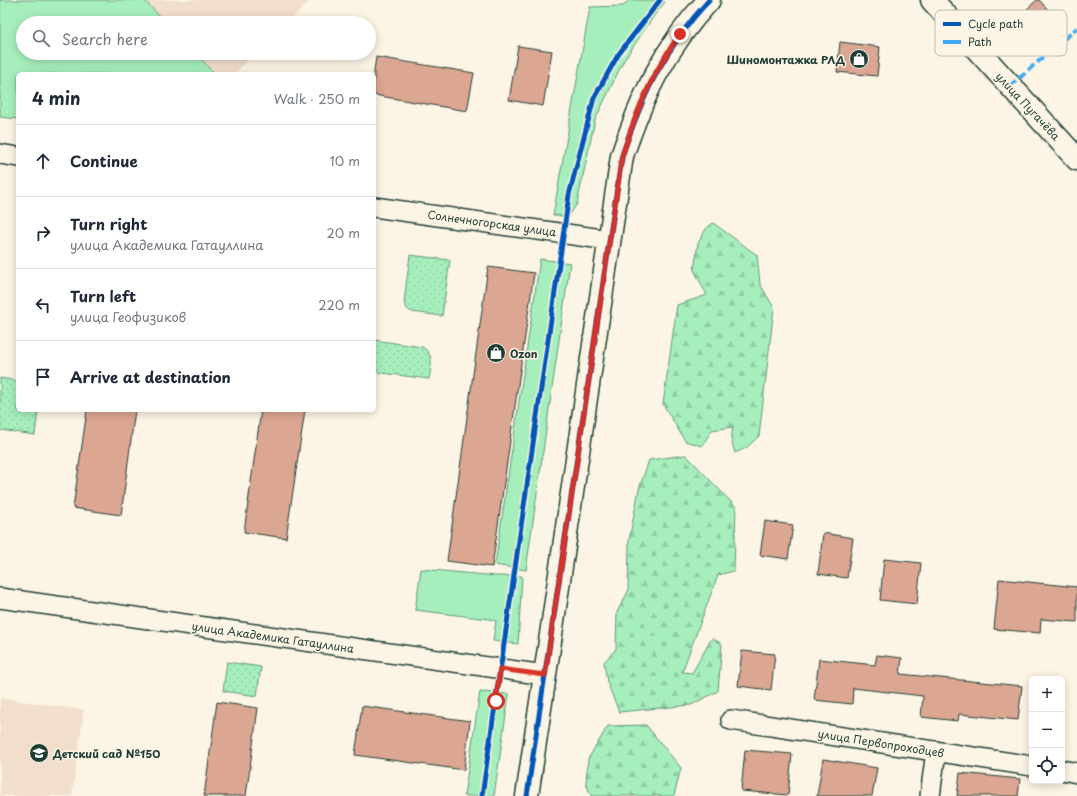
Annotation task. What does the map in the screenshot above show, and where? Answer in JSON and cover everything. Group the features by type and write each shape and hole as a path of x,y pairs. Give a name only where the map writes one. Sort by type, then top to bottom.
{"street":[{"path":"527,796 622,156 632,124 645,93 664,58 680,34 709,0"},
{"name":"улица Пугачёва","path":"932,0 941,10"},
{"name":"улица Пугачёва","path":"983,56 1077,159"},
{"path":"0,154 16,157"},
{"name":"Солнечногорская улица","path":"376,207 609,240"},
{"name":"улица Академика Гатауллина","path":"0,598 545,675"},
{"name":"улица Первопроходцев","path":"731,720 1029,766"},
{"path":"930,796 936,751"},
{"path":"1065,771 1077,773"}],"shaded area":[{"path":"144,0 311,0 294,16 159,16"},
{"path":"202,60 249,60 236,72 213,72"},
{"name":"Детский сад №150","path":"0,698 84,710 72,796 0,796"}],"green space":[{"path":"0,0 144,0 159,16 16,16 16,60 202,60 213,72 16,72 16,119 0,117"},
{"path":"629,0 659,0 665,2 624,60 595,120 577,204 568,217 553,215 590,7 623,6"},
{"path":"713,223 757,255 760,284 774,308 759,436 746,448 735,453 731,439 733,427 712,430 702,446 685,441 663,404 677,305 707,295 694,270 698,243 706,229"},
{"path":"410,255 450,260 442,316 412,312 407,309 404,302"},
{"path":"540,259 570,263 526,570 495,565"},
{"path":"376,340 422,347 429,353 431,361 429,379 376,372"},
{"path":"0,378 16,381 16,412 38,412 35,435 0,430"},
{"path":"686,455 736,507 734,571 718,575 682,672 692,673 712,638 722,644 718,691 691,705 619,712 607,682 604,662 616,649 617,612 628,592 629,540 639,489 649,460"},
{"path":"421,569 496,576 522,576 518,644 493,641 496,621 415,610"},
{"path":"227,662 261,667 257,696 223,691"},
{"path":"480,692 509,694 494,796 464,796"},
{"path":"646,725 681,768 674,796 591,796 586,783 588,759 608,726"}],"building":[{"path":"1037,0 1039,0 1049,10 1026,10"},
{"name":"Шиномонтажка РЛД","path":"840,42 880,47 877,76 837,72"},
{"path":"518,46 552,51 543,106 509,100"},
{"path":"376,57 474,73 467,111 376,95 376,72 374,71"},
{"path":"488,267 534,273 492,567 447,561"},
{"path":"87,412 135,412 121,515 73,508"},
{"path":"261,412 305,412 286,538 244,532"},
{"path":"765,521 793,525 788,559 760,555"},
{"path":"823,533 853,538 847,578 818,574"},
{"path":"884,559 921,563 917,604 880,600"},
{"path":"999,579 1077,587 1077,622 1041,619 1040,633 994,629"},
{"path":"742,651 775,654 771,690 738,686"},
{"path":"877,655 902,658 900,674 1022,686 1018,720 959,714 958,721 921,717 923,696 853,688 852,704 814,700 819,659 875,665"},
{"path":"217,702 258,708 246,796 204,796"},
{"path":"362,706 470,721 464,770 355,755"},
{"path":"745,750 792,754 788,795 741,791"},
{"path":"823,759 877,768 872,796 817,796"},
{"path":"960,773 1020,779 1018,796 957,796"}],"marked path":[{"path":"1067,37 1077,28"},
{"path":"1010,86 1045,56"}],"cycle path":[{"path":"482,796 569,195 594,98 618,55 660,0"},
{"path":"527,796 622,156 638,112 656,73 679,36 709,0"}],"place":[{"name":"Шиномонтажка РЛД","path":"859,59"},
{"name":"Ozon","path":"496,353"},
{"name":"Детский сад №150","path":"39,753"}],"route":[{"path":"496,701 500,669 545,675 622,156 632,124 645,93 664,58 680,34"}]}
